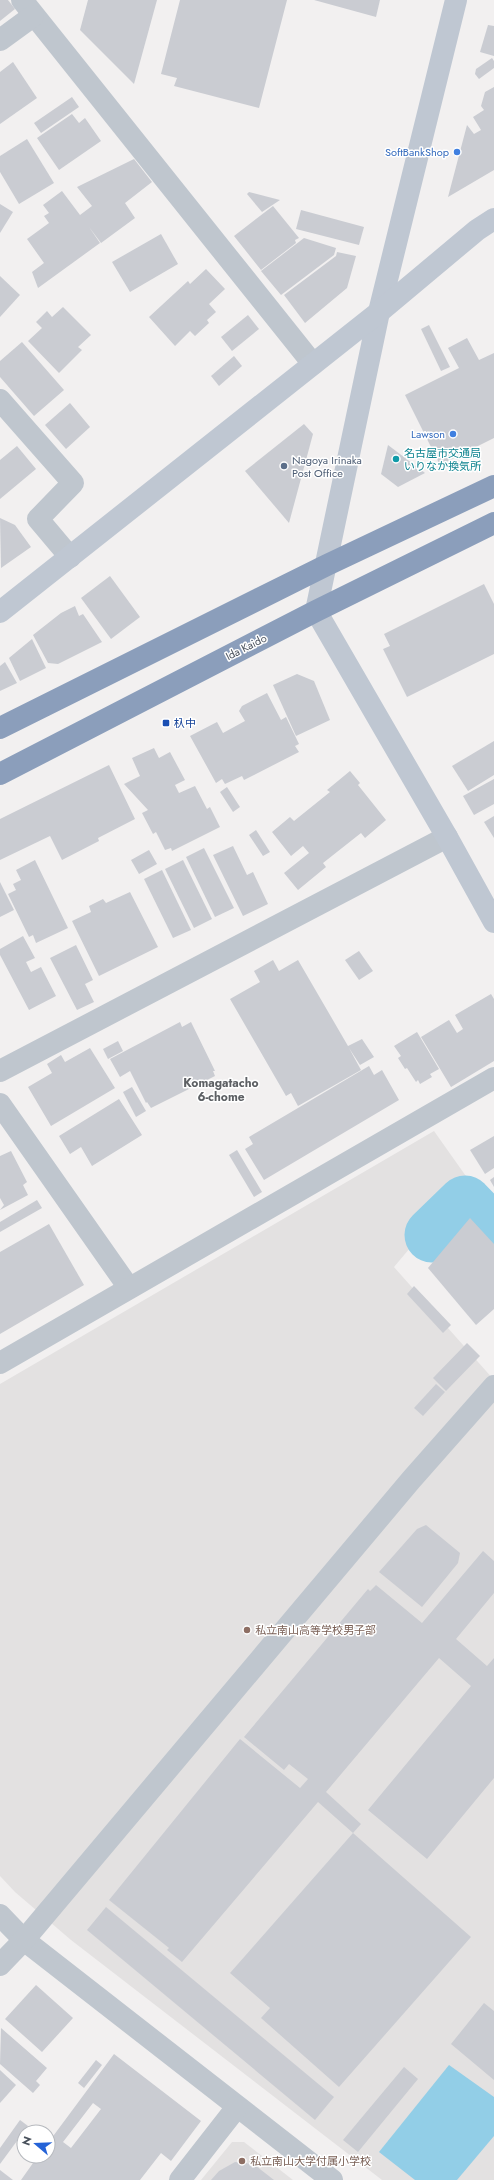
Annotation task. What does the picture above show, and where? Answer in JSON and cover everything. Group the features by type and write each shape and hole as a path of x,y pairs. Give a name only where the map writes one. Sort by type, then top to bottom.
{"highway":[{"path":"0,728 326,565 494,486"},
{"name":"Ida Kaido","path":"0,774 316,611 494,523"}],"street":[{"path":"456,0 379,312 316,611 493,919"},
{"path":"0,40 28,8 313,364"},
{"path":"0,612 379,312 477,230 494,220"},
{"path":"0,400 73,484 38,519 70,557"},
{"path":"0,1071 447,837"},
{"path":"0,1364 494,1078"},
{"path":"0,1104 129,1288"},
{"path":"0,1965 24,1940 411,1480 494,1386"},
{"path":"0,1915 24,1940 332,2180"},
{"path":"180,2180 237,2107"}],"shaded area":[{"name":"私立南山高等学校男子部","path":"434,1131 468,1179 394,1267 494,1380 494,2180 382,2180 71,1940 15,1892 0,1876 0,1384"},
{"name":"私立南山大学付属小学校","path":"232,2142 244,2142 293,2180 201,2180"}],"water":[{"path":"449,2065 494,2097 494,2136 457,2180 415,2180 379,2152"}],"building":[{"path":"0,0 8,0 15,9 0,21"},
{"path":"88,0 157,0 134,84 80,30"},
{"path":"180,0 287,0 259,108 174,86 177,78 161,74"},
{"path":"314,0 380,0 376,17"},
{"path":"488,25 494,26 494,56 480,52"},
{"path":"492,58 494,61 494,68 479,79 475,74 476,69"},
{"path":"13,62 37,98 0,124 0,72"},
{"path":"494,87 494,170 448,197 467,125 474,134 481,130 473,117 484,110 481,106 485,92"},
{"path":"72,97 79,107 41,133 34,123"},
{"path":"72,114 79,123 85,118 101,141 59,170 37,138"},
{"path":"27,139 54,183 19,204 0,172 0,156"},
{"path":"134,159 152,182 125,203 135,218 101,243 89,227 100,243 38,288 32,272 44,263 27,239 49,223 44,216 49,213 43,205 62,191 80,215 92,206 77,187"},
{"path":"249,192 280,200 262,212 247,194"},
{"path":"0,204 13,212 0,233"},
{"path":"273,206 299,238 295,240 296,243 261,270 234,236"},
{"path":"301,210 364,227 359,245 296,229"},
{"path":"161,234 178,264 130,292 112,262"},
{"path":"304,238 336,248 334,255 281,295 261,271"},
{"path":"337,252 356,256 347,288 305,323 284,295 336,256"},
{"path":"206,269 225,289 209,304 216,312 207,320 209,323 195,336 190,331 175,346 149,317 188,281 190,284"},
{"path":"0,276 20,295 0,317"},
{"path":"63,307 91,335 78,347 82,350 59,373 28,341 42,328 36,322 47,311 52,317"},
{"path":"248,315 259,329 232,351 221,337"},
{"path":"429,325 450,367 441,371 421,329"},
{"path":"467,338 479,360 494,353 494,438 440,465 405,395 459,368 448,348"},
{"path":"22,342 64,390 34,416 0,377 0,361"},
{"path":"234,356 242,366 219,386 211,376"},
{"path":"70,403 90,427 66,449 45,425"},
{"path":"304,424 313,434 289,523 245,471"},
{"name":"名古屋市交通局 いりなか換気所","path":"388,445 425,473 398,487 381,474"},
{"path":"17,446 36,469 0,499 0,460"},
{"path":"0,518 15,525 31,547 1,568"},
{"path":"110,576 140,617 111,639 81,598"},
{"path":"484,584 494,604 494,654 407,697 383,649 390,646 384,634"},
{"path":"75,606 79,616 83,614 102,642 58,664 48,663 33,635 61,613"},
{"path":"32,639 46,668 20,681 9,658"},
{"path":"5,662 17,683 0,691 0,666"},
{"path":"297,674 314,681 330,720 296,736 273,685"},
{"path":"267,693 281,720 286,717 299,744 295,746 299,752 244,780 242,776 225,784 222,779 216,783 190,736 217,722 223,733 245,721 239,711 242,706"},
{"path":"494,741 494,775 468,791 452,766"},
{"path":"154,748 159,758 170,752 185,780 175,785 179,793 195,786 207,809 210,807 220,827 172,851 171,848 165,850 156,832 153,834 142,813 148,810 124,784 140,776 132,758"},
{"path":"109,765 135,819 98,838 99,841 62,860 50,836 0,860 0,819"},
{"path":"350,771 360,783 358,785 386,820 365,838 361,833 323,863 326,867 298,890 284,873 309,853 303,846 291,856 272,832 290,817 294,821 330,792 327,790"},
{"path":"494,779 494,804 474,815 463,796"},
{"path":"227,787 240,807 233,812 220,792"},
{"path":"494,816 494,838 484,822"},
{"path":"256,830 270,852 263,856 249,835"},
{"path":"233,846 247,875 253,872 268,904 243,916 213,855"},
{"path":"204,848 234,908 215,917 186,857"},
{"path":"149,850 157,864 139,874 131,860"},
{"path":"35,860 68,928 36,943 33,935 29,937 8,894 16,890 13,884 21,880 16,870"},
{"path":"183,860 212,919 194,928 165,869"},
{"path":"162,870 191,930 173,938 144,879"},
{"path":"0,882 14,910 0,917"},
{"path":"130,892 158,947 99,976 72,921 91,912 89,906 103,899 106,903"},
{"path":"23,936 35,958 26,962 31,972 41,967 56,996 29,1010 0,955 0,949"},
{"path":"76,945 93,980 85,984 94,1002 77,1010 50,958"},
{"path":"359,951 373,971 359,980 345,960"},
{"path":"273,960 279,971 298,960 348,1046 362,1039 374,1057 360,1065 349,1048 361,1070 298,1106 291,1093 286,1096 230,999 260,982 254,971"},
{"path":"491,994 494,999 494,1061 451,1087 421,1037 449,1020 457,1033 463,1029 455,1015"},
{"path":"180,1022 182,1027 191,1022 215,1071 213,1071 215,1076 151,1108 147,1102 146,1103 130,1071 120,1077 110,1059"},
{"path":"417,1032 439,1069 430,1074 432,1077 420,1084 418,1080 416,1082 407,1068 405,1069 398,1058 401,1056 394,1046"},
{"path":"118,1041 123,1051 108,1059 103,1049"},
{"path":"90,1048 115,1088 51,1126 28,1087 52,1073 47,1064 61,1055 65,1062"},
{"path":"369,1066 374,1075 382,1070 399,1100 264,1180 245,1149 253,1144 249,1137"},
{"path":"132,1087 146,1111 136,1117 123,1092"},
{"path":"119,1099 142,1135 92,1166 81,1147 70,1154 59,1136"},
{"path":"494,1136 494,1168 485,1174 470,1150"},
{"path":"237,1150 262,1192 254,1197 229,1155"},
{"path":"11,1151 27,1182 23,1185 28,1195 0,1210 4,1205 0,1198 0,1156"},
{"path":"494,1177 494,1187 490,1180"},
{"path":"37,1200 42,1208 0,1232 0,1222"},
{"path":"470,1218 494,1244 494,1309 476,1325 428,1268"},
{"path":"49,1224 84,1285 0,1334 0,1252"},
{"path":"414,1286 451,1325 443,1333 407,1294"},
{"path":"467,1343 480,1356 446,1391 433,1378"},
{"path":"436,1384 445,1392 423,1416 414,1408"},
{"path":"426,1525 460,1553 458,1563 422,1607 379,1572 417,1529"},
{"path":"483,1551 494,1561 494,1593 456,1639 487,1666 494,1658 494,1778 427,1859 368,1810 471,1686 439,1658 326,1792 361,1824 353,1833 318,1802 182,1962 167,1950 169,1948 109,1900 240,1739 300,1788 308,1779 289,1764 284,1770 244,1737 368,1589 370,1591 376,1585 422,1623"},
{"path":"353,1833 471,1937 339,2087 261,2018 270,2008 230,1973"},
{"path":"106,1907 334,2097 315,2120 87,1930"},
{"path":"36,1985 73,2018 42,2052 5,2019"},
{"path":"484,2003 494,2011 494,2080 451,2044"},
{"path":"1,2028 47,2068 36,2081 40,2085 33,2093 0,2064"},
{"path":"114,2054 201,2121 171,2161 161,2153 140,2180 21,2180 32,2164 56,2164 56,2132","holes":["93,2103 101,2109 71,2148 63,2142"]},
{"path":"96,2060 102,2065 84,2088 78,2083"},
{"path":"404,2067 418,2079 358,2152 343,2140"},
{"path":"0,2070 16,2085 0,2103"},
{"path":"20,2120 25,2124 17,2124"},
{"path":"16,2126 16,2142 0,2164 0,2148"},
{"path":"235,2162 256,2166 274,2180 211,2180 219,2171"},
{"path":"0,2170 13,2180 0,2180"}],"waterway":[{"path":"432,1235 465,1203 494,1233"}],"place":[{"name":"SoftBankShop","path":"457,152"},
{"name":"Lawson","path":"453,434"},
{"name":"名古屋市交通局 いりなか換気所","path":"396,459"},
{"name":"Nagoya Irinaka Post Office","path":"284,466"},
{"name":"杁中","path":"166,723"},
{"name":"私立南山高等学校男子部","path":"247,1630"},
{"name":"私立南山大学付属小学校","path":"242,2161"}],"district":[{"name":"Komagatacho 6-chome","path":"221,1090"}]}
